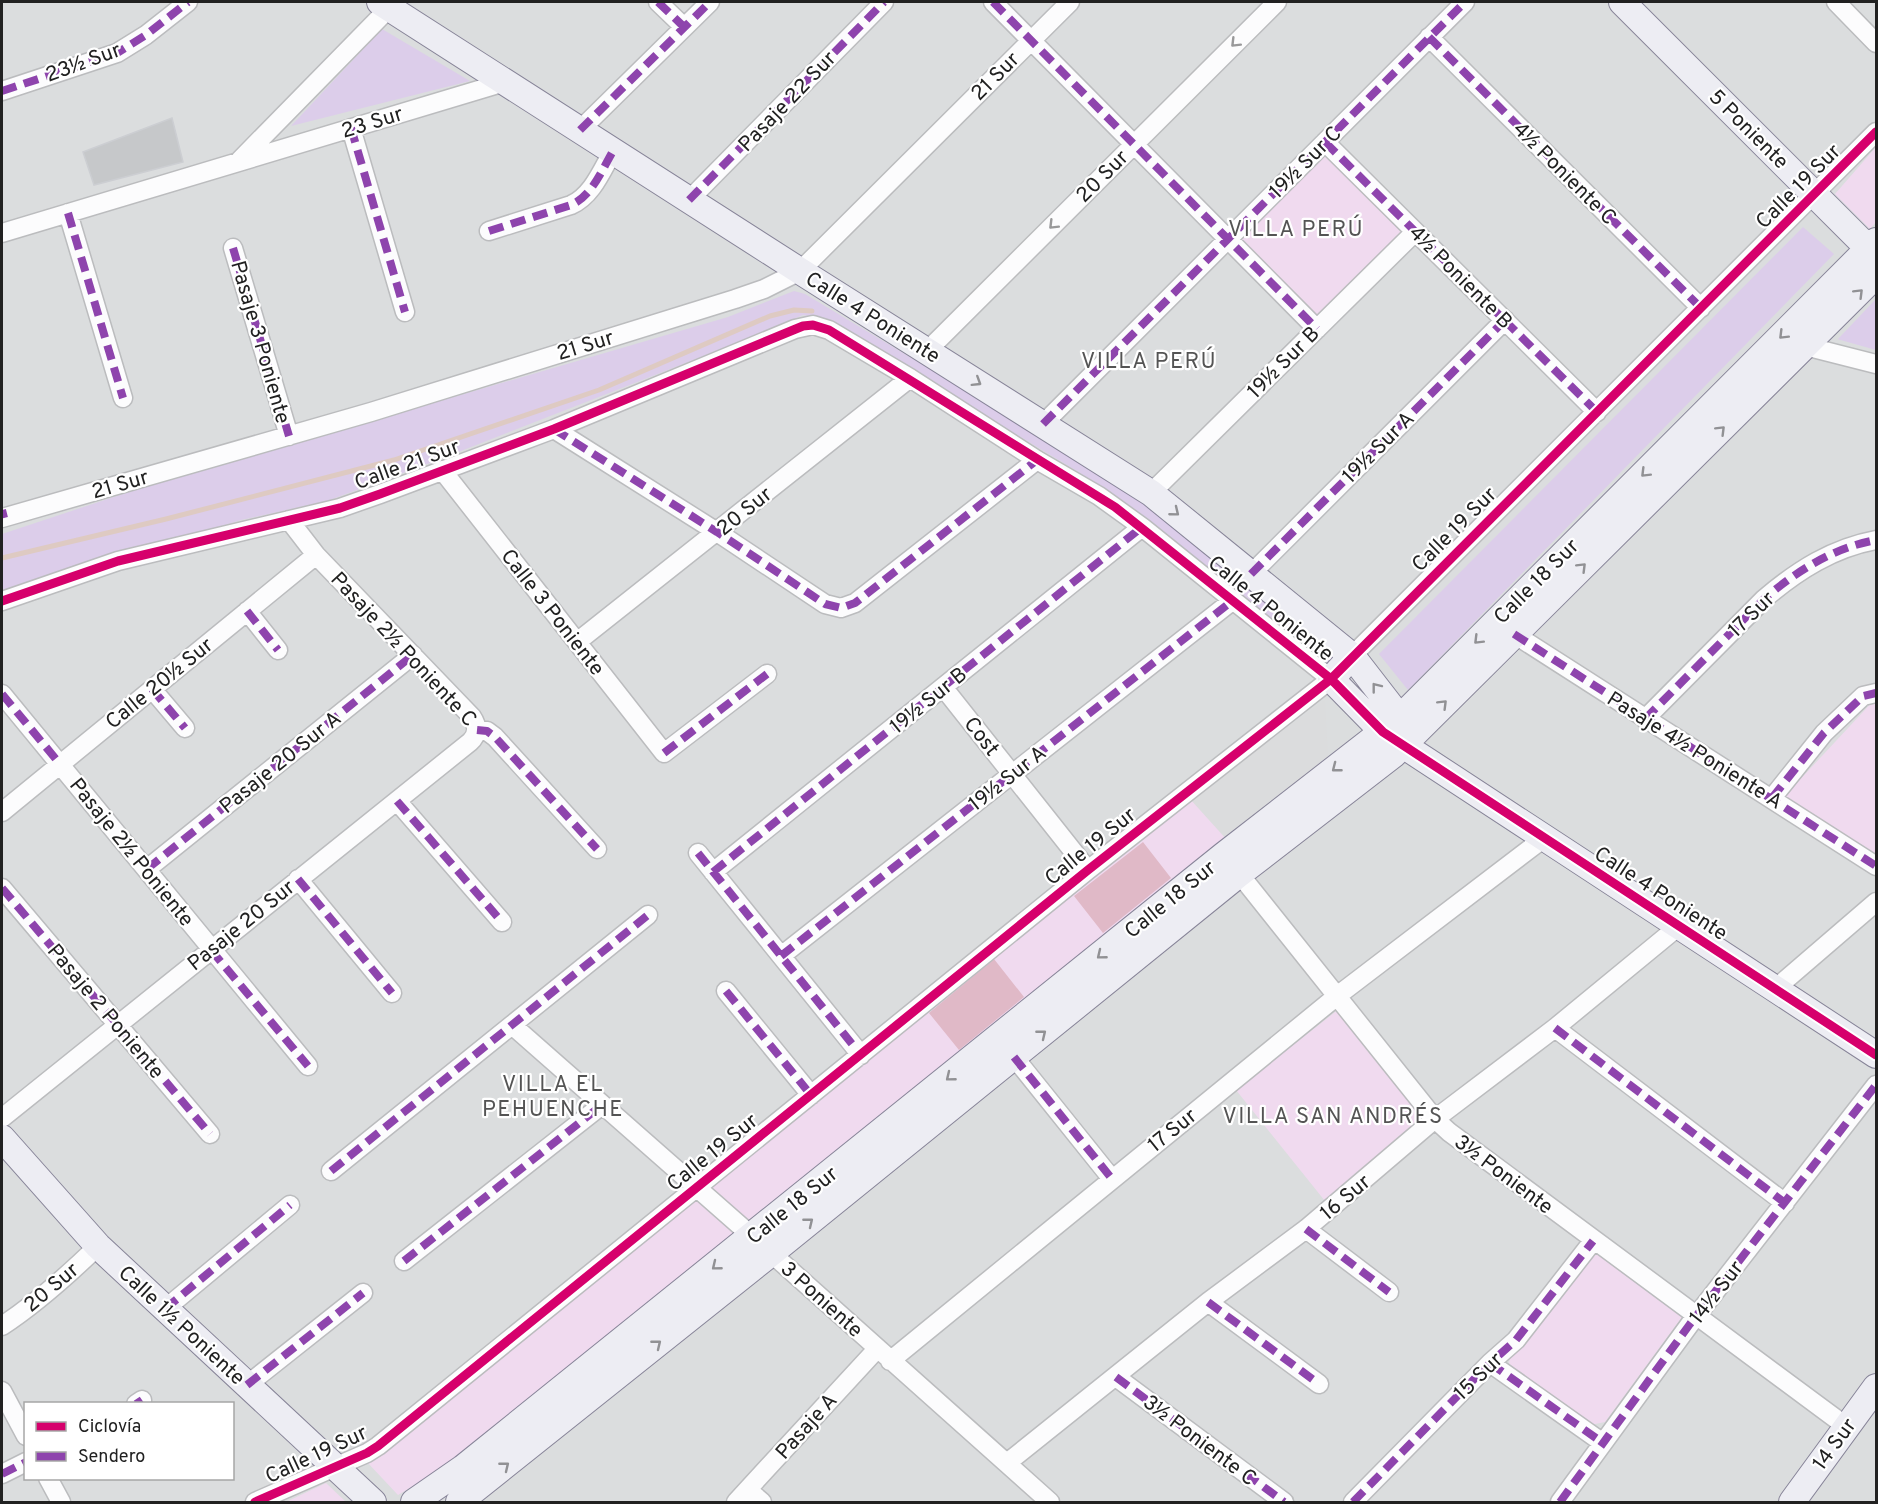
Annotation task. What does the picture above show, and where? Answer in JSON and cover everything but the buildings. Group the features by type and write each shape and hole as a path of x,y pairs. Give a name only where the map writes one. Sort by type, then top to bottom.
{"main road":[{"name":"5 Poniente","path":"1622,2 1815,195 1874,249"},
{"name":"Calle 4 Poniente","path":"388,3 505,82 1151,493 1352,656 1395,732"},
{"name":"Calle 18 Sur","path":"1395,732 1874,249"},
{"name":"Calle 18 Sur","path":"459,1503 762,1245 1514,634 1876,275"},
{"name":"Calle 19 Sur","path":"1331,679 1352,656"},
{"name":"Calle 4 Poniente","path":"1331,679 1351,698 1395,732 1544,838 1876,1055"},
{"name":"Calle 18 Sur","path":"414,1503 1014,1057 1232,865"},
{"name":"Calle 1½ Poniente","path":"2,1138 98,1246 373,1503"},
{"name":"14 Sur","path":"1792,1503 1876,1387"}],"street":[{"name":"23½ Sur","path":"2,91 117,53 146,35 188,2"},
{"path":"658,2 684,27"},
{"path":"580,130 710,2"},
{"name":"Pasaje 22 Sur","path":"689,200 884,2"},
{"path":"993,2 1317,329"},
{"name":"21 Sur","path":"2,515 288,436 764,289 800,271 1070,2"},
{"name":"20 Sur","path":"927,351 1277,2"},
{"name":"19½ Sur C","path":"1043,424 1466,2"},
{"path":"1836,2 1876,43"},
{"name":"23 Sur","path":"239,162 388,3"},
{"name":"4½ Poniente C","path":"1430,37 1701,308"},
{"name":"23 Sur","path":"2,233 505,82"},
{"path":"351,128 405,312"},
{"name":"Calle 19 Sur","path":"1352,656 1876,132"},
{"name":"4½ Poniente B","path":"1325,142 1597,412"},
{"path":"489,231 571,205 582,199 591,190 613,151"},
{"path":"68,213 123,398"},
{"name":"19½ Sur B","path":"1151,493 1415,232"},
{"name":"Pasaje 3 Poniente","path":"233,248 288,436"},
{"name":"19½ Sur A","path":"1251,574 1505,320"},
{"name":"Calle 4 Poniente","path":"813,325 829,330 910,378 1037,460 1099,496 1143,527 1331,679"},
{"name":"Calle 21 Sur","path":"2,601 118,561 340,508 554,429 795,329 813,325"},
{"path":"1806,346 1876,364"},
{"name":"20 Sur","path":"577,642 910,378"},
{"path":"554,429 830,606 846,608 1037,460"},
{"name":"Calle 3 Poniente","path":"442,470 664,753 767,674"},
{"name":"Pasaje 2½ Poniente C","path":"289,520 316,555 472,717 477,730 487,731 495,737 597,849"},
{"name":"19½ Sur B","path":"713,872 1143,527"},
{"name":"17 Sur","path":"1645,719 1781,585 1799,571 1833,553 1876,540"},
{"name":"Calle 20½ Sur","path":"2,812 316,555"},
{"name":"19½ Sur A","path":"782,956 1232,601"},
{"path":"247,611 278,650"},
{"name":"Pasaje 4½ Poniente A","path":"1514,634 1876,866"},
{"name":"Pasaje 20 Sur A","path":"147,869 413,655"},
{"name":"Calle 19 Sur","path":"255,1503 378,1446 1088,870 1331,679"},
{"name":"Cost","path":"943,687 1088,870"},
{"path":"152,689 185,728"},
{"path":"1772,798 1824,733 1863,696 1876,693"},
{"name":"Pasaje 2½ Poniente","path":"2,694 308,1066"},
{"name":"Pasaje 20 Sur","path":"2,1118 470,742 477,730"},
{"path":"396,801 502,922"},
{"name":"17 Sur","path":"883,1355 1112,1179 1337,996 1544,838"},
{"path":"698,853 861,1055"},
{"name":"3½ Poniente","path":"1232,865 1435,1119 1464,1146 1847,1427"},
{"path":"298,879 392,993"},
{"name":"Pasaje 2 Poniente","path":"2,888 210,1134"},
{"path":"1775,989 1876,902"},
{"path":"331,1172 648,915"},
{"name":"16 Sur","path":"1007,1463 1208,1302 1306,1229 1435,1119 1555,1028 1678,926"},
{"path":"726,991 811,1095"},
{"name":"3 Poniente","path":"512,1025 1050,1503"},
{"path":"1555,1028 1785,1203"},
{"path":"1014,1057 1112,1179"},
{"name":"14½ Sur","path":"1560,1503 1696,1317 1876,1085"},
{"path":"404,1261 602,1106"},
{"path":"165,1309 290,1205"},
{"path":"1306,1229 1389,1293"},
{"name":"15 Sur","path":"1353,1503 1490,1363 1516,1340 1593,1241"},
{"name":"20 Sur","path":"2,1326 40,1299 98,1246"},
{"path":"247,1385 363,1293"},
{"path":"1208,1302 1319,1384"},
{"name":"Pasaje A","path":"742,1496 883,1355"},
{"path":"1490,1363 1603,1443"},
{"name":"3½ Poniente C","path":"1116,1377 1284,1503"},
{"path":"2,1391 24,1432"},
{"path":"2,1474 24,1463"},
{"path":"49,1480 61,1503"},
{"path":"742,1496 762,1503"}],"shaded area":[{"path":"2,2 1876,2 1876,1502 2,1502"},
{"path":"382,29 470,81 291,126"},
{"path":"1876,147 1876,222 1870,229 1835,194"},
{"path":"1328,150 1412,234 1319,327 1235,243"},
{"path":"1803,227 1834,254 1408,690 1379,654"},
{"path":"794,291 805,294 1146,499 1335,656 1328,664 1134,509 1075,470 827,320 803,315 438,460 327,501 241,520 2,594 2,534 135,490 728,317"},
{"path":"1876,299 1876,350 1837,339 1838,339"},
{"path":"1876,698 1876,861 1781,800"},
{"path":"1325,700 1328,757 1227,840 1190,799"},
{"path":"1190,799 1227,840 750,1219 482,1440 435,1473 398,1495 367,1462"},
{"path":"1143,842 1171,878 1103,933 1074,896"},
{"path":"994,959 1024,997 959,1050 929,1013"},
{"path":"1339,1009 1419,1109 1415,1124 1325,1201 1236,1090"},
{"path":"1594,1252 1682,1317 1605,1422 1590,1425 1509,1366 1510,1355"},
{"path":"326,1483 346,1502 286,1502"}],"waterway":[{"path":"2,558 166,519 394,460 599,390 770,316 794,310 812,311"}],"marked path":[{"path":"2,91 117,53 146,35 188,2"},
{"path":"658,2 684,27"},
{"path":"580,130 710,2"},
{"path":"689,200 884,2"},
{"path":"993,2 1317,329"},
{"path":"1043,424 1465,2"},
{"path":"1429,37 1701,308"},
{"path":"351,128 405,312"},
{"path":"1325,142 1597,412"},
{"path":"489,231 578,201 596,182 613,151"},
{"path":"68,213 123,398"},
{"path":"233,248 289,436"},
{"path":"1251,574 1505,320"},
{"path":"554,429 717,532 825,604 841,608 855,603 1037,460"},
{"path":"2,510 4,518"},
{"path":"713,872 1142,527"},
{"path":"1645,719 1777,588 1803,570 1831,555 1876,540"},
{"path":"781,956 1232,601"},
{"path":"247,611 278,650"},
{"path":"1514,634 1876,866"},
{"path":"147,869 413,655"},
{"path":"664,753 767,674"},
{"path":"152,689 185,728"},
{"path":"1772,798 1824,733 1863,696 1876,693"},
{"path":"2,694 60,764"},
{"path":"477,730 487,731 495,737 597,849"},
{"path":"397,801 502,922"},
{"path":"698,853 861,1055"},
{"path":"298,879 392,993"},
{"path":"2,888 210,1134"},
{"path":"331,1171 648,915"},
{"path":"211,950 308,1066"},
{"path":"726,991 811,1095"},
{"path":"1555,1028 1785,1203"},
{"path":"1014,1057 1112,1179"},
{"path":"1560,1502 1690,1324 1876,1085"},
{"path":"404,1261 602,1105"},
{"path":"165,1309 290,1205"},
{"path":"1306,1229 1389,1292"},
{"path":"1353,1502 1490,1363 1516,1340 1593,1241"},
{"path":"247,1385 363,1293"},
{"path":"1208,1302 1319,1384"},
{"path":"1490,1363 1603,1443"},
{"path":"1116,1377 1284,1502"},
{"path":"2,1474 24,1463"}],"cycle path":[{"path":"255,1502 367,1453 378,1446 1088,870 1331,679 1876,132"},
{"path":"2,601 118,561 340,508 554,429 803,326 813,325 829,330 1115,507 1331,679 1383,732 1876,1055"}],"district":[{"name":"VILLA PERÚ","path":"1296,228"},
{"name":"VILLA PERÚ","path":"1149,360"},
{"name":"VILLA EL PEHUENCHE","path":"553,1096"},
{"name":"VILLA SAN ANDRÉS","path":"1333,1115"}]}
